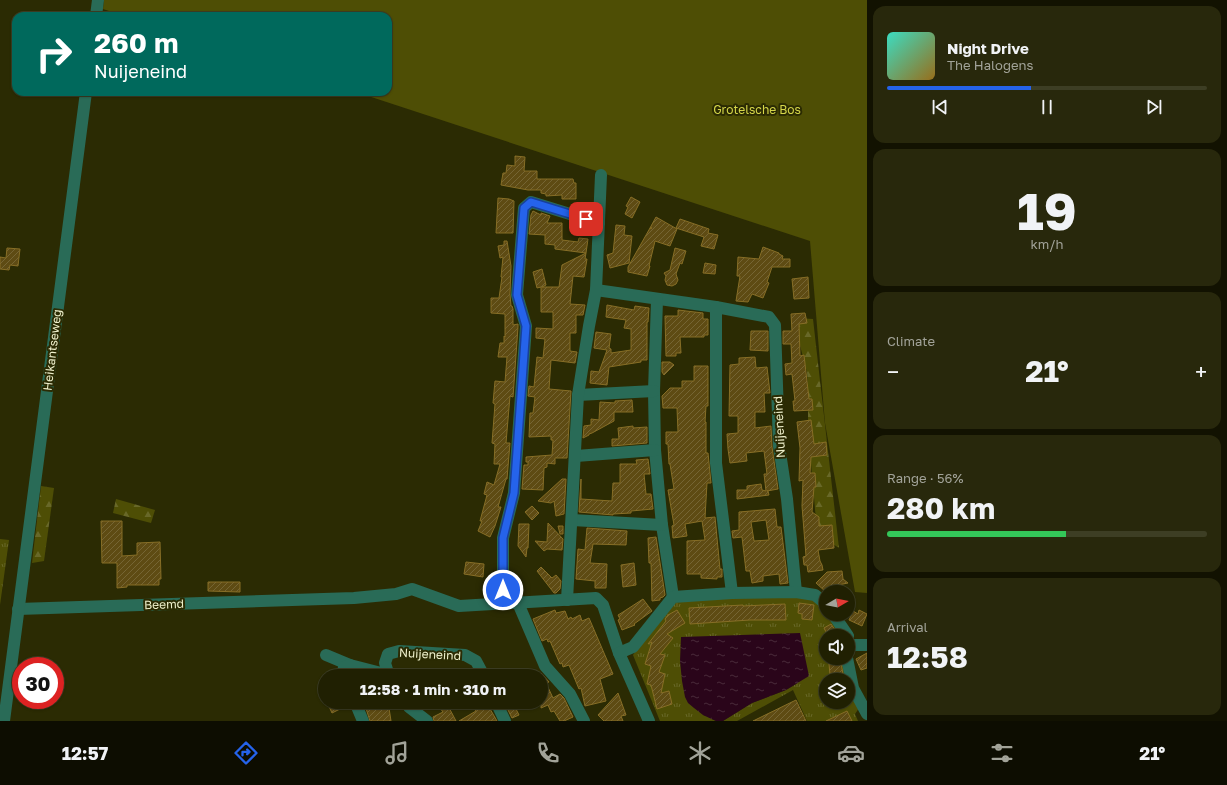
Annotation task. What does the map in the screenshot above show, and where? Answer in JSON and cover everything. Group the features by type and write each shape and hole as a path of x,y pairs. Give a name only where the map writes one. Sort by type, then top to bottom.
{"street":[{"path":"96,12 98,0"},
{"name":"Heikantseweg","path":"18,609 85,96"},
{"path":"568,600 578,395 596,290 601,175"},
{"path":"599,223 531,202 524,208 517,295 526,326 514,493 503,538 503,604 596,598 602,606 619,653 649,721"},
{"name":"Nuijeneind","path":"596,290 657,300 716,307 769,317 776,325 779,446 796,592"},
{"path":"657,300 654,391 655,450 662,525 673,597"},
{"path":"716,307 716,463 732,593"},
{"path":"578,395 654,391"},
{"path":"576,456 655,450"},
{"path":"572,520 662,525"},
{"name":"Beemd","path":"18,609 354,598 396,594 412,589 459,606 503,604"},
{"path":"619,653 633,647 669,600 673,597 732,593 796,592 815,595 819,598"},
{"path":"518,603 545,666 570,694 584,721"},
{"path":"4,721 18,609"},
{"path":"855,645 867,644"},
{"name":"Nuijeneind","path":"387,669 385,663 388,654 399,651 465,655 476,661 480,669"},
{"name":"Nuijeneind","path":"326,655 364,669"},
{"path":"344,669 344,667 350,665"},
{"path":"851,665 853,688 867,714"},
{"path":"358,709 363,721"},
{"path":"411,709 427,721"},
{"path":"499,709 505,721"}],"green space":[{"name":"Grotelsche Bos","path":"104,0 867,0 867,593 855,592 855,585 854,585 825,423 810,241 368,96 392,96 392,12 112,12 103,9"},
{"path":"797,318 813,319 839,548 822,537 816,520 808,430 807,372 797,334"},
{"path":"41,486 54,488 44,561 32,563"},
{"path":"116,499 155,510 151,523 113,513"},
{"path":"0,539 9,540 0,605"},
{"path":"800,592 819,604 819,621 835,621 841,629 819,629 819,665 847,665 849,673 819,673 819,709 855,709 855,694 859,708 855,714 858,721 807,721 793,690 737,721 723,721 752,703 786,690 798,683 703,715 716,721 660,721 633,655 664,609 673,602"}],"water":[{"path":"800,633 809,676 786,690 752,703 723,721 716,721 703,715 688,703 685,697 682,681 680,661 681,637"}],"building":[{"path":"515,156 525,157 524,171 537,171 537,179 573,179 574,183 576,183 576,199 562,199 562,195 546,196 546,194 541,193 541,190 528,190 501,185 503,173 506,173 507,165 515,166"},
{"path":"631,197 640,202 632,218 625,214 628,207 626,206"},
{"path":"498,198 514,201 513,233 496,233"},
{"path":"533,211 541,215 541,213 550,216 547,223 562,223 562,240 578,242 579,238 588,239 586,253 555,249 555,245 545,244 545,235 529,234 531,215"},
{"path":"656,217 677,229 670,246 655,241 647,276 628,272 628,267"},
{"path":"680,219 709,229 708,233 718,235 714,249 701,246 704,237 676,228"},
{"path":"616,225 625,226 624,235 632,236 629,263 610,268 607,255 613,253"},
{"path":"504,241 507,241 511,266 510,294 511,306 513,309 513,325 518,324 518,327 513,397 510,396 506,443 510,443 507,479 498,507 501,507 490,537 478,531 482,521 480,521 487,495 484,494 487,482 494,485 500,464 494,464 495,444 492,443 495,404 493,403 495,381 505,382 507,357 498,357 500,343 504,343 504,336 505,337 505,314 491,313 491,298 499,298 503,257 500,258 498,246 504,245"},
{"path":"763,247 779,253 783,256 782,259 790,259 790,267 772,267 767,282 769,283 763,298 752,294 748,302 736,301 740,276 737,276 738,257 759,259"},
{"path":"7,248 20,249 18,266 10,265 9,270 0,269 0,257 6,258"},
{"path":"675,248 686,251 682,264 680,263 676,274 678,280 676,284 672,286 667,285 665,280 666,276 664,273 670,270"},
{"path":"586,253 585,259 587,259 584,277 573,276 570,304 585,305 583,315 576,315 576,333 570,333 570,351 577,352 575,363 551,360 549,389 571,391 567,458 555,458 555,464 547,463 547,467 544,468 543,490 522,489 524,465 528,465 528,462 526,462 526,457 552,455 553,440 551,440 551,436 529,437 530,413 533,413 535,397 528,396 529,386 534,387 537,357 543,358 545,339 536,338 536,328 553,329 553,312 541,312 541,287 537,288 533,272 542,269 546,285 542,287 559,287 562,265"},
{"path":"705,263 716,265 715,274 703,273"},
{"path":"808,277 809,298 794,299 792,279"},
{"path":"607,305 634,310 635,306 649,308 647,322 647,360 609,367 607,385 590,383 591,371 599,372 607,350 594,348 596,332 611,334 609,348 611,349 611,353 631,350 631,329 624,328 626,320 606,317"},
{"path":"678,310 703,313 703,319 708,319 708,335 704,335 704,337 680,337 681,353 676,353 676,356 666,356 665,316 678,316"},
{"path":"805,313 807,323 799,324 800,356 804,355 809,399 812,399 813,410 794,411 793,401 795,401 792,374 786,375 785,364 792,363 791,344 783,344 783,331 792,331 791,314"},
{"path":"751,331 768,331 768,351 750,350"},
{"path":"755,357 756,368 767,367 770,393 764,393 765,412 755,412 755,428 771,426 772,447 778,489 767,491 769,495 737,499 737,490 747,490 747,486 761,484 762,490 766,491 764,474 767,474 764,451 746,453 747,461 730,463 728,449 727,434 738,433 738,416 729,416 730,365 739,364 739,358"},
{"path":"662,362 670,362 674,365 664,375 662,372"},
{"path":"694,366 708,366 708,406 706,406 705,422 706,453 708,453 711,483 707,483 705,518 715,517 720,569 722,569 722,577 717,577 717,579 701,578 701,574 687,574 687,541 705,540 702,521 685,524 687,536 673,538 672,526 674,525 668,490 674,489 669,464 668,444 666,444 666,432 678,432 677,408 663,408 662,396 670,388 682,388 682,381 694,381"},
{"path":"632,400 633,412 614,412 614,421 583,438 584,426 591,425 591,419 599,420 600,402 615,403 615,401"},
{"path":"811,420 814,444 826,442 827,455 811,457 810,473 815,473 816,487 814,487 812,512 819,517 819,526 832,525 834,548 818,550 823,570 808,572 807,565 804,565 803,557 806,556 802,506 803,480 799,481 800,448 797,422"},
{"path":"633,426 633,428 647,427 647,443 612,446 612,439 619,439 618,428"},
{"path":"648,459 650,474 644,474 646,494 651,494 653,509 631,511 631,513 613,515 579,512 581,479 581,499 612,501 613,483 620,483 620,464 637,464 636,460"},
{"path":"562,479 566,479 564,514 556,516 554,501 551,503 538,501"},
{"path":"532,506 539,513 532,520 525,512"},
{"path":"775,509 777,527 781,527 788,583 780,584 779,574 763,576 763,581 752,583 750,571 746,571 742,537 733,538 732,531 739,530 739,512","holes":["766,520 769,540 754,541 751,522"]},
{"path":"101,521 122,521 122,556 137,555 137,543 160,542 161,579 159,579 159,585 127,585 127,587 117,588 117,563 102,563"},
{"path":"548,523 563,539 562,550 547,549 544,551 535,541 547,542"},
{"path":"519,524 529,524 526,557 518,546"},
{"path":"558,526 563,526 563,534 560,534"},
{"path":"587,528 627,531 626,545 593,544 590,563 607,564 606,588 595,588 595,581 576,579 578,549 585,550"},
{"path":"656,537 665,595 660,598 660,600 652,601 651,563 649,563 648,538"},
{"path":"466,562 484,564 483,577 464,574"},
{"path":"634,563 636,585 623,587 621,565"},
{"path":"541,567 552,578 556,575 561,581 560,589 556,593 554,593 537,571"},
{"path":"842,571 843,579 848,583 819,586 816,583 827,572"},
{"path":"208,582 240,582 240,592 208,591"},
{"path":"643,599 652,611 634,624 635,625 622,630 618,620 620,619 618,615"},
{"path":"799,603 814,605 812,620 802,619 802,614 798,613"},
{"path":"785,604 786,620 750,620 690,624 689,608"},
{"path":"555,610 556,613 565,611 568,619 571,617 572,619 580,615 582,621 589,618 613,674 600,679 606,701 585,706 581,688 579,689 569,665 563,667 562,663 560,664 550,641 548,642 547,639 542,641 533,619"},
{"path":"677,610 685,623 667,634 673,638 660,654 665,655 659,672 665,674 661,693 669,691 672,704 657,709 651,685 647,684 651,666 645,664 652,642 648,644 666,621 665,619 668,615"},
{"path":"859,610 867,614 862,626 851,621 855,621 855,612 858,614"},
{"path":"831,624 834,629 824,629"},
{"path":"867,653 867,668 861,670 856,659"},
{"path":"829,665 841,665 843,673 830,673"},
{"path":"548,687 553,698 560,694 564,698 573,717 560,721 554,711 551,712 548,705"},
{"path":"618,693 626,715 621,716 623,721 604,721 598,715"},
{"path":"796,700 806,721 753,721"},
{"path":"330,709 340,709 332,713"},
{"path":"366,709 389,709 391,721 370,721"},
{"path":"441,709 450,709 456,721 434,721 433,717 443,712"},
{"path":"475,709 490,709 497,721 459,721 476,711"},
{"path":"508,709 516,709 519,715 512,718"},
{"path":"847,711 852,721 826,721"}],"route":[{"path":"503,590 503,538 514,493 526,326 517,295 524,208 531,202 586,219"}]}
